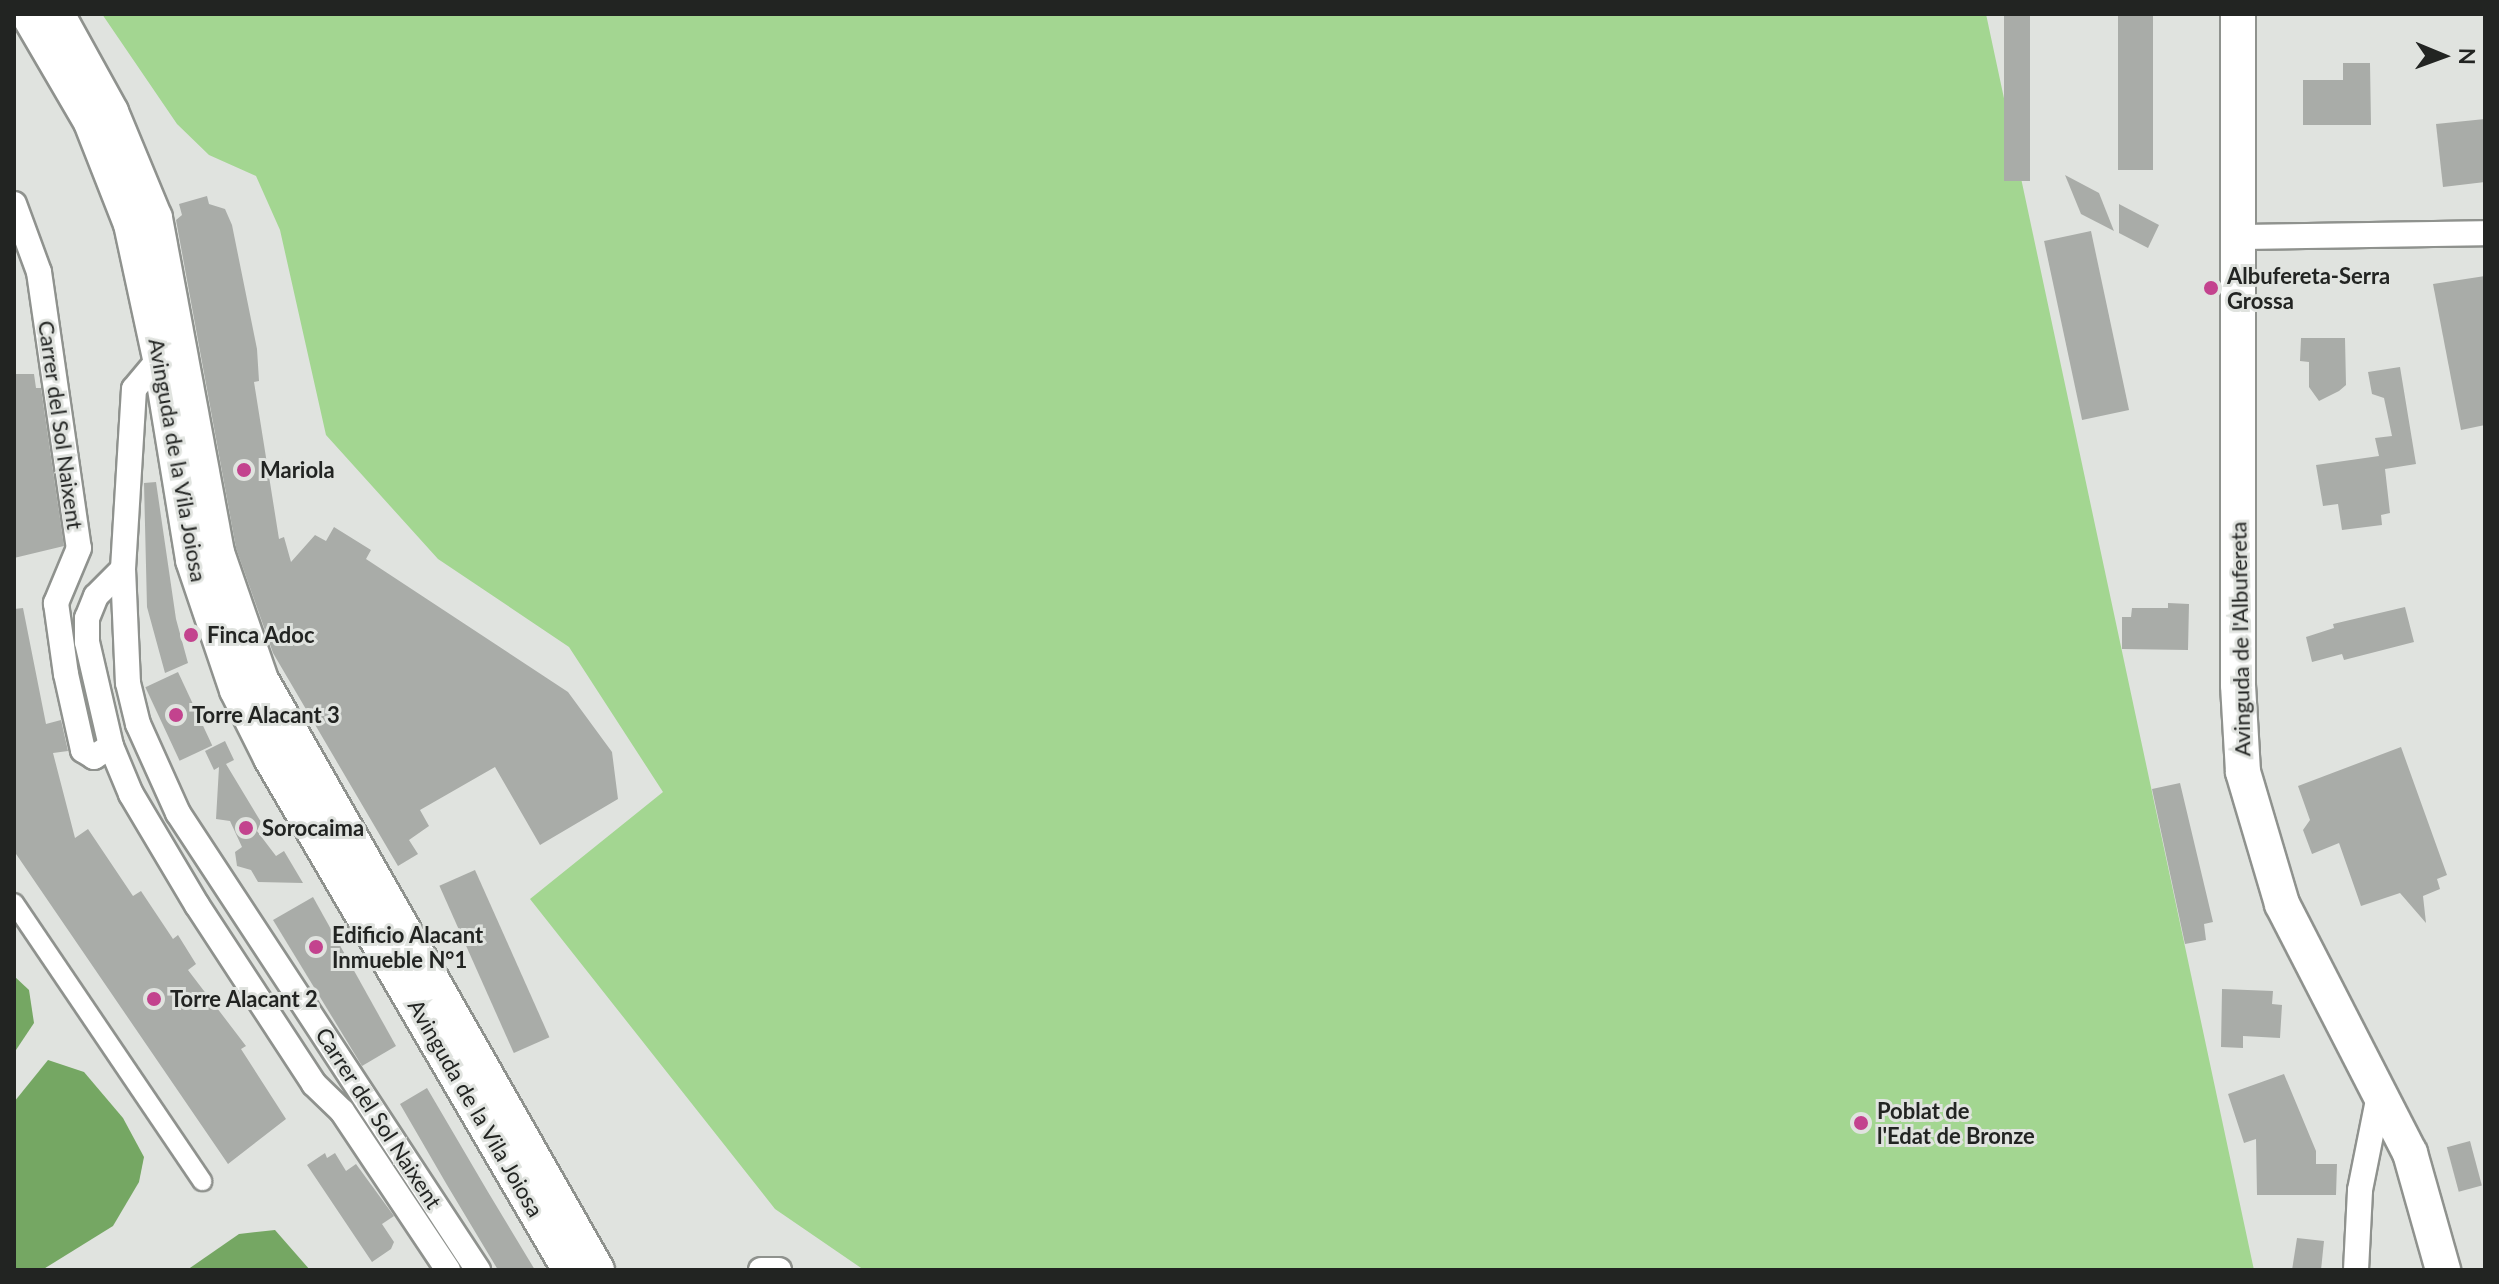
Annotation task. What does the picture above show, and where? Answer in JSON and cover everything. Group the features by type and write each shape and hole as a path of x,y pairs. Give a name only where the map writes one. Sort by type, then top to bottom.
{"main road":[{"name":"Avinguda de la Vila Joiosa","path":"28,14 91,122 131,224 160,358 193,560 237,690 271,758 570,1270"},
{"name":"Avinguda de la Vila Joiosa","path":"57,14 111,112 155,218 217,553 261,680 597,1270"},
{"name":"Avinguda de l'Albufereta","path":"2238,14 2243,772 2282,904 2410,1153 2443,1270"}],"street":[{"name":"Carrer del Sol Naixent","path":"14,204 39,272 79,548 56,603 66,674 83,750 94,757 111,746"},
{"path":"2239,237 2485,233"},
{"name":"Carrer del Sol Naixent","path":"160,358 134,389 123,569 123,622 138,724 178,813 478,1270"},
{"path":"87,618 96,596 123,569"},
{"path":"87,618 109,612 123,622"},
{"name":"Carrer del Sol Naixent","path":"87,618 87,642 111,746 131,794 177,873 314,1084 342,1111 448,1270"},
{"path":"14,903 202,1181"},
{"path":"2356,1270 2360,1190 2380,1090"},
{"path":"761,1270 779,1270"}],"shaded area":[{"path":"102,14 1986,14 2254,1270 864,1270 775,1209 530,899 663,792 569,647 438,559 326,435 280,230 256,176 209,155 177,124"},
{"path":"14,976 29,990 34,1023 14,1053"},
{"path":"48,1060 84,1072 123,1118 144,1157 139,1182 113,1226 42,1270 14,1270 14,1102"},
{"path":"275,1230 310,1270 187,1270 239,1234"}],"building":[{"path":"2004,14 2030,14 2030,181 2004,181"},
{"path":"2118,14 2153,14 2153,170 2118,170"},
{"path":"2343,63 2370,63 2371,125 2303,125 2303,80 2343,80"},
{"path":"2485,119 2485,182 2443,187 2436,124"},
{"path":"2065,175 2099,193 2114,231 2081,214"},
{"path":"207,196 209,204 225,209 232,225 257,349 259,381 254,382 279,539 284,537 291,562 315,535 326,541 334,527 371,550 366,559 568,692 612,752 618,799 540,845 495,767 420,810 429,826 409,840 418,854 398,866 273,653 236,548 176,220 182,215 179,204"},
{"path":"2119,204 2159,225 2148,248 2119,233"},
{"path":"2091,231 2129,410 2082,420 2044,241"},
{"path":"2485,276 2485,425 2461,430 2433,284"},
{"path":"2301,338 2345,338 2346,385 2319,401 2309,387 2309,362 2300,361"},
{"path":"2400,367 2416,464 2385,469 2390,513 2381,515 2382,525 2342,530 2338,504 2323,506 2316,465 2379,456 2375,438 2392,436 2384,398 2372,394 2368,372"},
{"path":"14,374 34,374 36,388 41,388 64,546 14,558"},
{"path":"156,482 176,619 188,663 165,673 147,607 144,483"},
{"path":"2168,603 2189,604 2188,650 2122,649 2122,617 2131,617 2132,608 2168,608"},
{"path":"2405,607 2414,642 2344,660 2342,654 2312,662 2306,637 2334,628 2333,624"},
{"name":"Torre Alacant 2","path":"23,608 46,724 61,720 68,751 53,753 75,838 88,829 133,896 141,891 173,939 178,935 196,964 188,970 246,1046 241,1049 286,1119 228,1164 14,851 14,609"},
{"name":"Torre Alacant 3","path":"178,672 212,745 180,761 145,687"},
{"name":"Sorocaima","path":"225,741 234,760 226,764 261,822 257,831 276,856 284,851 303,883 258,882 251,870 237,866 235,852 242,847 230,821 216,819 219,767 214,770 205,751"},
{"path":"2401,747 2447,875 2437,879 2440,889 2423,896 2426,923 2400,893 2361,906 2339,843 2312,854 2303,830 2310,820 2298,786"},
{"path":"2180,783 2213,922 2204,924 2206,940 2185,944 2152,789"},
{"path":"475,870 549,1037 514,1053 439,886"},
{"path":"313,897 396,1046 362,1066 273,920"},
{"path":"2222,989 2273,991 2272,1004 2282,1005 2280,1038 2243,1036 2243,1048 2221,1047"},
{"path":"2284,1074 2316,1151 2316,1164 2337,1164 2336,1195 2257,1195 2256,1139 2244,1143 2228,1094"},
{"path":"427,1088 535,1270 498,1270 447,1185 400,1104"},
{"path":"2470,1141 2482,1185 2459,1192 2447,1147"},
{"path":"325,1153 327,1158 335,1153 346,1171 356,1164 394,1216 382,1224 394,1242 391,1249 372,1262 307,1165"},
{"path":"2297,1238 2324,1241 2321,1270 2292,1270"}],"place":[{"name":"Albufereta-Serra Grossa","path":"2211,288"},
{"name":"Mariola","path":"244,470"},
{"name":"Finca Adoc","path":"191,635"},
{"name":"Torre Alacant 3","path":"176,715"},
{"name":"Sorocaima","path":"246,828"},
{"name":"Edificio Alacant Inmueble N°1","path":"316,947"},
{"name":"Torre Alacant 2","path":"154,999"},
{"name":"Poblat de l'Edat de Bronze","path":"1861,1123"}]}
